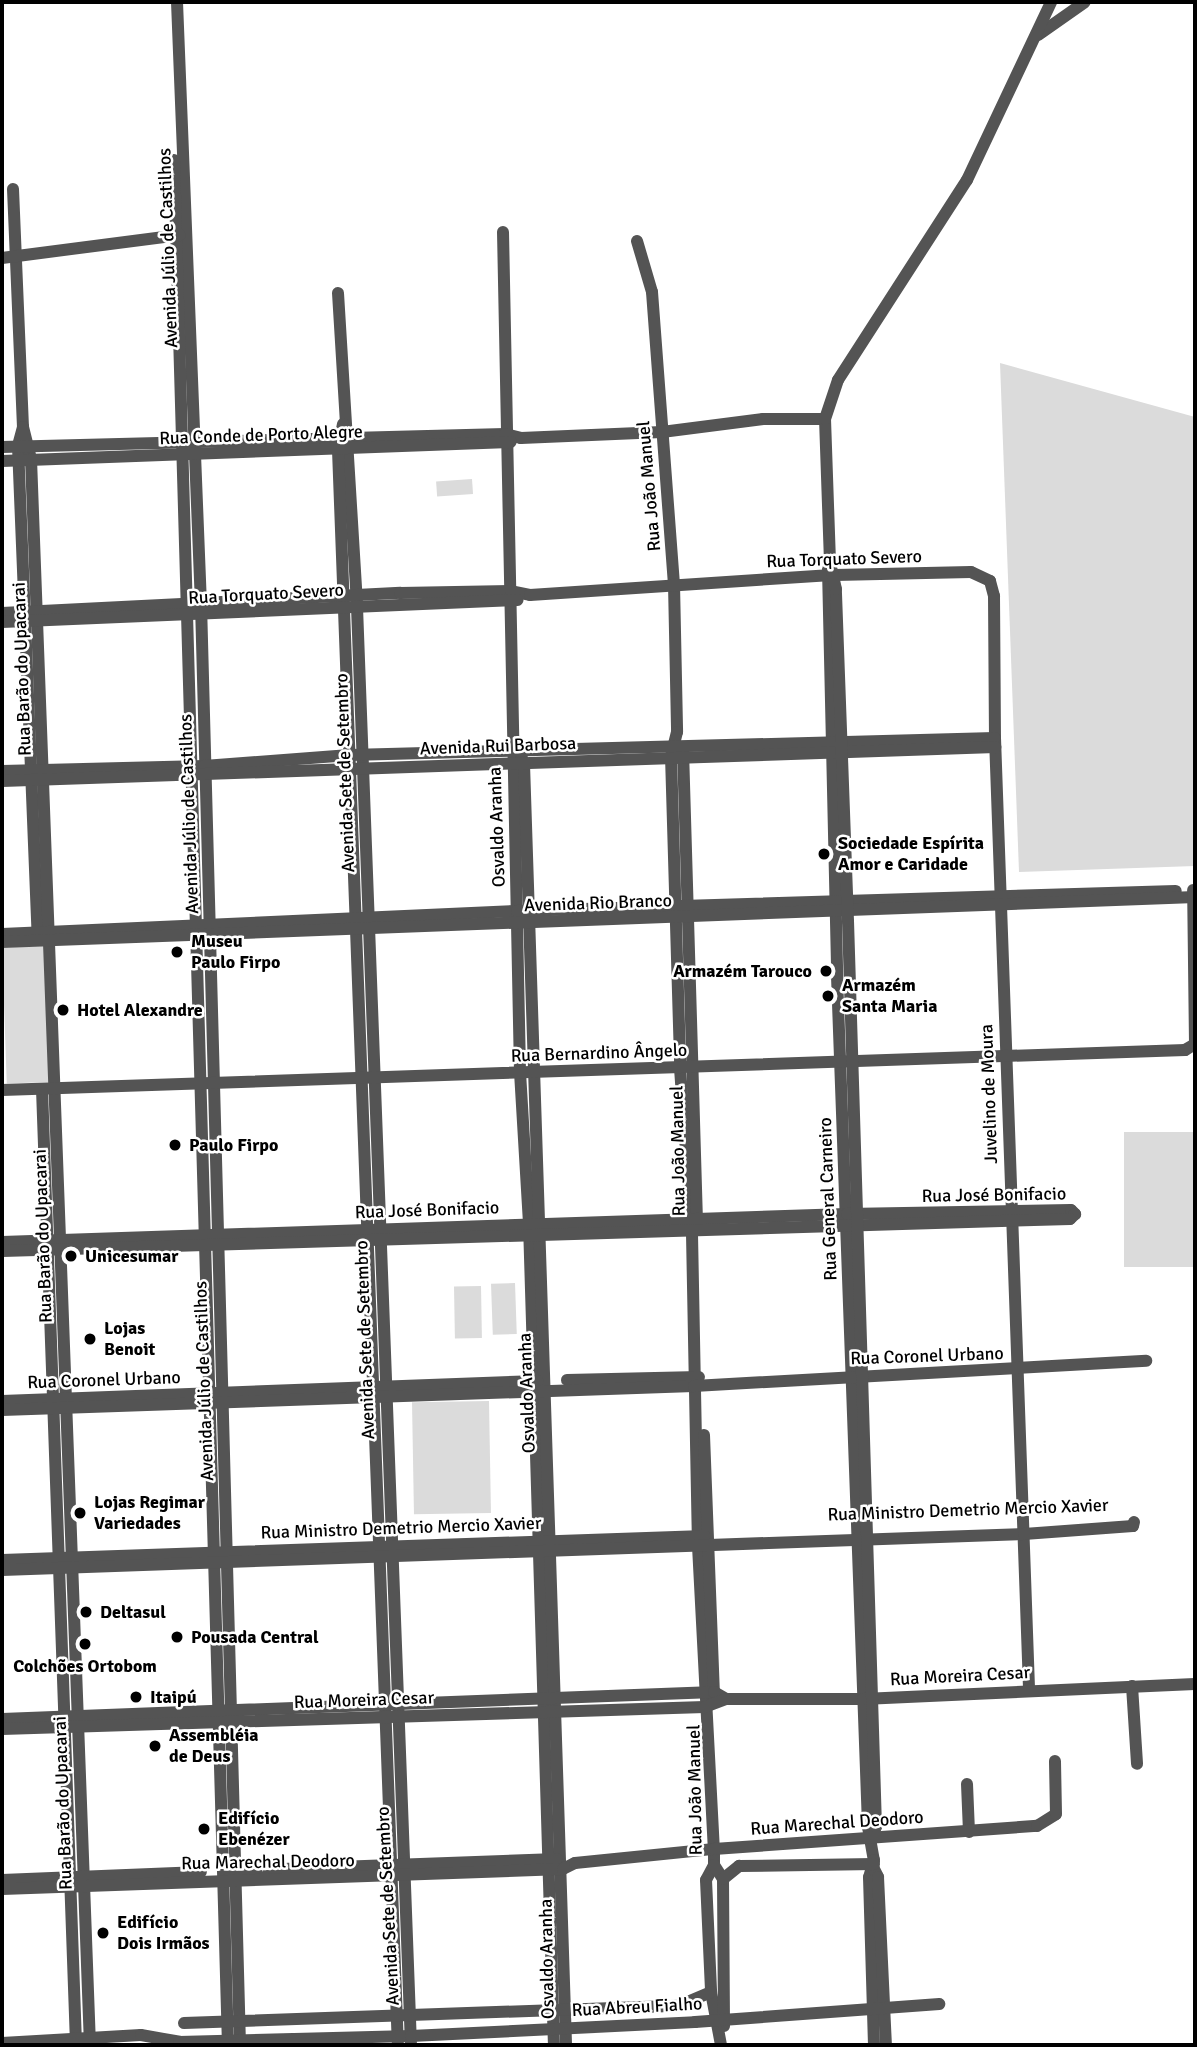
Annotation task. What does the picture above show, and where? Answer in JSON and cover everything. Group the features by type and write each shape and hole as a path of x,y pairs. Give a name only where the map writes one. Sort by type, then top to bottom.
{"street":[{"name":"Avenida Júlio de Castilhos","path":"170,2 177,126"},
{"name":"Avenida Júlio de Castilhos","path":"177,2 177,126 188,449 201,609 199,770 234,2043"},
{"path":"825,419 838,380 967,180 1038,35 1051,2"},
{"path":"1038,35 1086,2"},
{"name":"Rua Barão do Upacarai","path":"13,189 8,258 19,330 44,937 56,1089 60,1403 77,1881 80,1952 90,2042"},
{"name":"Osvaldo Aranha","path":"503,232 505,439 552,1788 549,1864 551,1976 566,2045"},
{"path":"8,258 180,235"},
{"name":"Rua João Manuel","path":"637,241 652,292 674,584 685,969 694,1067 690,1143 692,1225 710,1692 714,1707 714,1866 706,1880 711,1992 721,2020"},
{"name":"Avenida Sete de Setembro","path":"338,293 362,924 362,1077 373,1234 389,1632 398,1711 394,1792 405,2040"},
{"name":"Rua Conde de Porto Alegre","path":"2,447 105,451 505,439 662,432 763,419 825,419"},
{"name":"Rua General Carneiro","path":"825,419 880,2045"},
{"name":"Avenida Júlio de Castilhos","path":"188,449 186,610 199,770"},
{"name":"Rua Conde de Porto Alegre","path":"2,461 105,451"},
{"name":"Rua Torquato Severo","path":"2,613 32,616 351,601 511,597 674,584 831,576 971,572 990,581"},
{"name":"Juvelino de Moura","path":"990,581 994,596 995,743 1015,1370 1029,1690"},
{"name":"Rua Torquato Severo","path":"2,622 32,616"},
{"name":"Avenida Rui Barbosa","path":"2,771 39,775 117,773 518,755 995,743"},
{"name":"Avenida Rui Barbosa","path":"2,781 39,775"},
{"path":"1194,894 1195,1044"},
{"name":"Avenida Rio Branco","path":"2,942 122,933 419,921 1194,894"},
{"name":"Avenida Sete de Setembro","path":"362,924 376,1076 373,1234"},
{"name":"Avenida Rio Branco","path":"2,934 44,937"},
{"name":"Rua João Manuel","path":"685,969 680,1068 690,1143"},
{"name":"Rua Bernardino Ângelo","path":"2,1090 1185,1050 1195,1044"},
{"name":"Rua Barão do Upacarai","path":"42,1088 56,1244"},
{"name":"Rua José Bonifacio","path":"2,1242 56,1244 1011,1216"},
{"name":"Rua José Bonifacio","path":"2,1251 56,1244"},
{"name":"Rua Coronel Urbano","path":"2,1401 60,1403 262,1398 700,1379 857,1377 1146,1361"},
{"name":"Rua Coronel Urbano","path":"2,1410 60,1403"},
{"name":"Rua Ministro Demetrio Mercio Xavier","path":"2,1560 112,1561 1024,1530 1135,1525 1133,1520 1024,1530"},
{"name":"Rua Ministro Demetrio Mercio Xavier","path":"2,1570 67,1562"},
{"name":"Avenida Sete de Setembro","path":"389,1632 384,1712 394,1792"},
{"name":"Rua Moreira Cesar","path":"625,1703 714,1707 1195,1684"},
{"path":"1132,1686 1137,1764"},
{"path":"710,1692 714,1707"},
{"name":"Rua Moreira Cesar","path":"2,1729 116,1719 549,1707 625,1703 710,1692"},
{"name":"Rua Moreira Cesar","path":"2,1719 72,1721"},
{"name":"Rua Marechal Deodoro","path":"2,1880 77,1881 397,1873 479,1865 567,1864 714,1849 1037,1826 1056,1814 1055,1761"},
{"path":"967,1784 969,1832"},
{"name":"Osvaldo Aranha","path":"552,1788 567,1864 566,1975 554,2045"},
{"name":"Rua Marechal Deodoro","path":"723,1879 739,1866 874,1864"},
{"name":"Rua João Manuel","path":"714,1866 723,1879 721,2041"},
{"name":"Rua Marechal Deodoro","path":"2,1889 77,1881"},
{"name":"Rua Barão do Upacarai","path":"76,2042 80,1952"},
{"path":"551,1976 566,1975"},
{"name":"Rua Abreu Fialho","path":"2,2043 90,2042 141,2035 179,2042 405,2040 678,2006 711,1992"},
{"name":"Rua Abreu Fialho","path":"184,2023 404,2018 721,2020 939,2004"}],"shaded area":[{"path":"1000,363 1195,417 1195,866 1019,872"},
{"path":"472,479 473,494 437,496 436,482"},
{"path":"45,946 50,1082 7,1083 2,948"},
{"path":"1124,1132 1195,1132 1195,1267 1124,1267"},
{"path":"515,1283 517,1334 493,1335 491,1284"},
{"path":"454,1286 481,1286 482,1338 455,1338"},
{"path":"489,1401 491,1513 414,1514 412,1402"}],"place":[{"name":"Sociedade Espírita Amor e Caridade","path":"824,854"},
{"name":"Museu Paulo Firpo","path":"177,952"},
{"name":"Armazém Tarouco","path":"826,971"},
{"name":"Armazém Santa Maria","path":"828,996"},
{"name":"Hotel Alexandre","path":"63,1010"},
{"name":"Paulo Firpo","path":"175,1145"},
{"name":"Unicesumar","path":"71,1256"},
{"name":"Lojas Benoit","path":"90,1339"},
{"name":"Lojas Regimar Variedades","path":"80,1513"},
{"name":"Deltasul","path":"86,1612"},
{"name":"Pousada Central","path":"177,1637"},
{"name":"Colchões Ortobom","path":"85,1644"},
{"name":"Itaipú","path":"136,1697"},
{"name":"Assembléia de Deus","path":"155,1746"},
{"name":"Edifício Ebenézer","path":"204,1829"},
{"name":"Edifício Dois Irmãos","path":"103,1933"}]}
